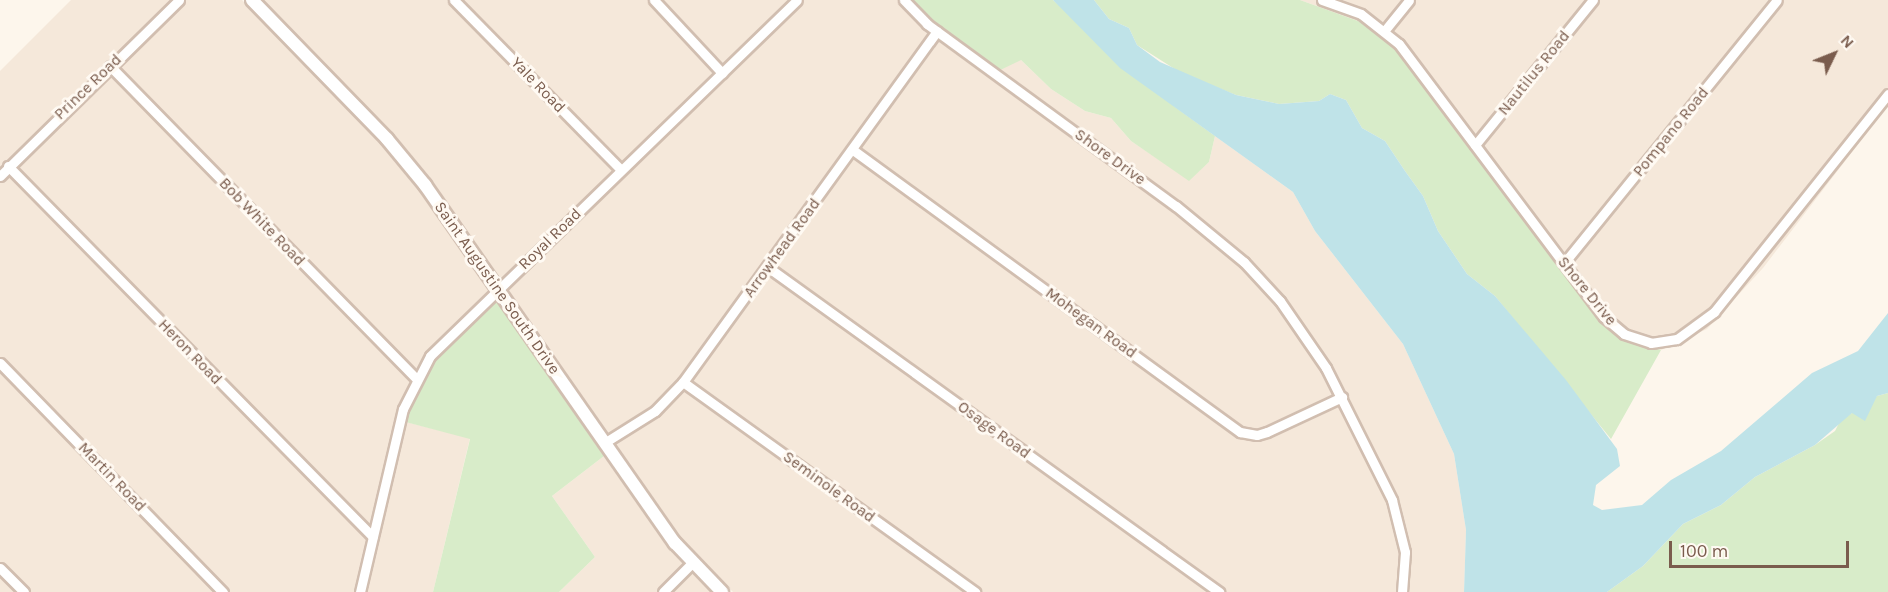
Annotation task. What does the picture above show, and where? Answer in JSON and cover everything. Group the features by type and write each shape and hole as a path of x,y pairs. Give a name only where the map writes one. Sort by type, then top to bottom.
{"street":[{"name":"Prince Road","path":"0,176 179,0"},
{"name":"Saint Augustine South Drive","path":"252,0 387,139 452,221 604,443 692,563 722,592"},
{"name":"Yale Road","path":"454,0 621,170"},
{"path":"654,0 722,73"},
{"name":"Royal Road","path":"360,592 403,409 416,378 437,347 797,0"},
{"name":"Shore Drive","path":"904,0 937,31 1176,206 1244,262 1280,301 1342,397 1397,512 1405,552 1402,592"},
{"name":"Shore Drive","path":"1322,0 1361,14 1385,30 1604,317 1624,334 1651,343 1688,333 1714,312 1888,94"},
{"path":"1385,30 1409,0"},
{"name":"Nautilus Road","path":"1475,146 1593,0"},
{"name":"Pompano Road","path":"1564,263 1777,0"},
{"name":"Arrowhead Road","path":"604,443 655,411 683,382 769,268 937,31"},
{"name":"Bob White Road","path":"110,66 416,378"},
{"name":"Mohegan Road","path":"853,150 1240,432 1257,435 1267,432 1342,397"},
{"name":"Heron Road","path":"8,166 373,537"},
{"name":"Osage Road","path":"769,268 1219,592"},
{"name":"Martin Road","path":"0,363 223,592"},
{"name":"Seminole Road","path":"683,382 975,592"},
{"path":"663,592 692,563"},
{"path":"0,568 24,592"}],"shaded area":[{"path":"71,0 242,0 382,144 446,225 493,294 398,420 470,438 433,592 0,592 0,71"},
{"path":"262,0 912,0 956,47 1021,60 1051,89 1085,111 1111,118 1131,141 1189,180 1209,162 1215,136 1293,192 1315,231 1403,344 1454,454 1466,530 1464,592 733,592 680,539 430,181 392,135"},
{"path":"1300,0 1888,0 1888,105 1763,268 1707,329 1661,350 1618,335 1380,29"},
{"path":"604,456 670,548 711,592 559,592 595,557 552,496"}],"green space":[{"path":"912,0 1053,0 1175,107 1215,136 1209,162 1189,181 1131,141 1111,118 1085,111 1051,89 1021,60 994,73 956,47"},
{"path":"1094,0 1300,0 1380,29 1427,79 1618,335 1661,350 1611,439 1495,296 1467,274 1438,231 1423,196 1385,141 1362,128 1346,100 1330,94 1319,101 1279,104 1236,95 1181,73 1137,45 1129,28 1109,19"},
{"path":"493,294 604,456 552,496 595,557 559,592 433,592 470,439 398,420 414,375"},
{"path":"1888,393 1888,592 1607,592 1643,566 1683,524 1721,505 1755,477 1815,445 1835,431 1840,421 1877,396"}],"water":[{"path":"1053,0 1094,0 1109,19 1129,28 1137,45 1160,62 1236,95 1279,104 1319,101 1330,94 1346,100 1362,128 1385,141 1423,196 1438,231 1467,274 1495,296 1566,380 1617,449 1620,466 1596,485 1593,505 1602,510 1642,505 1671,480 1721,451 1812,373 1858,351 1888,313 1888,393 1877,396 1865,421 1852,413 1815,445 1755,477 1721,505 1683,524 1643,566 1607,592 1464,592 1466,530 1454,454 1403,344 1315,231 1293,192 1120,68"}]}
